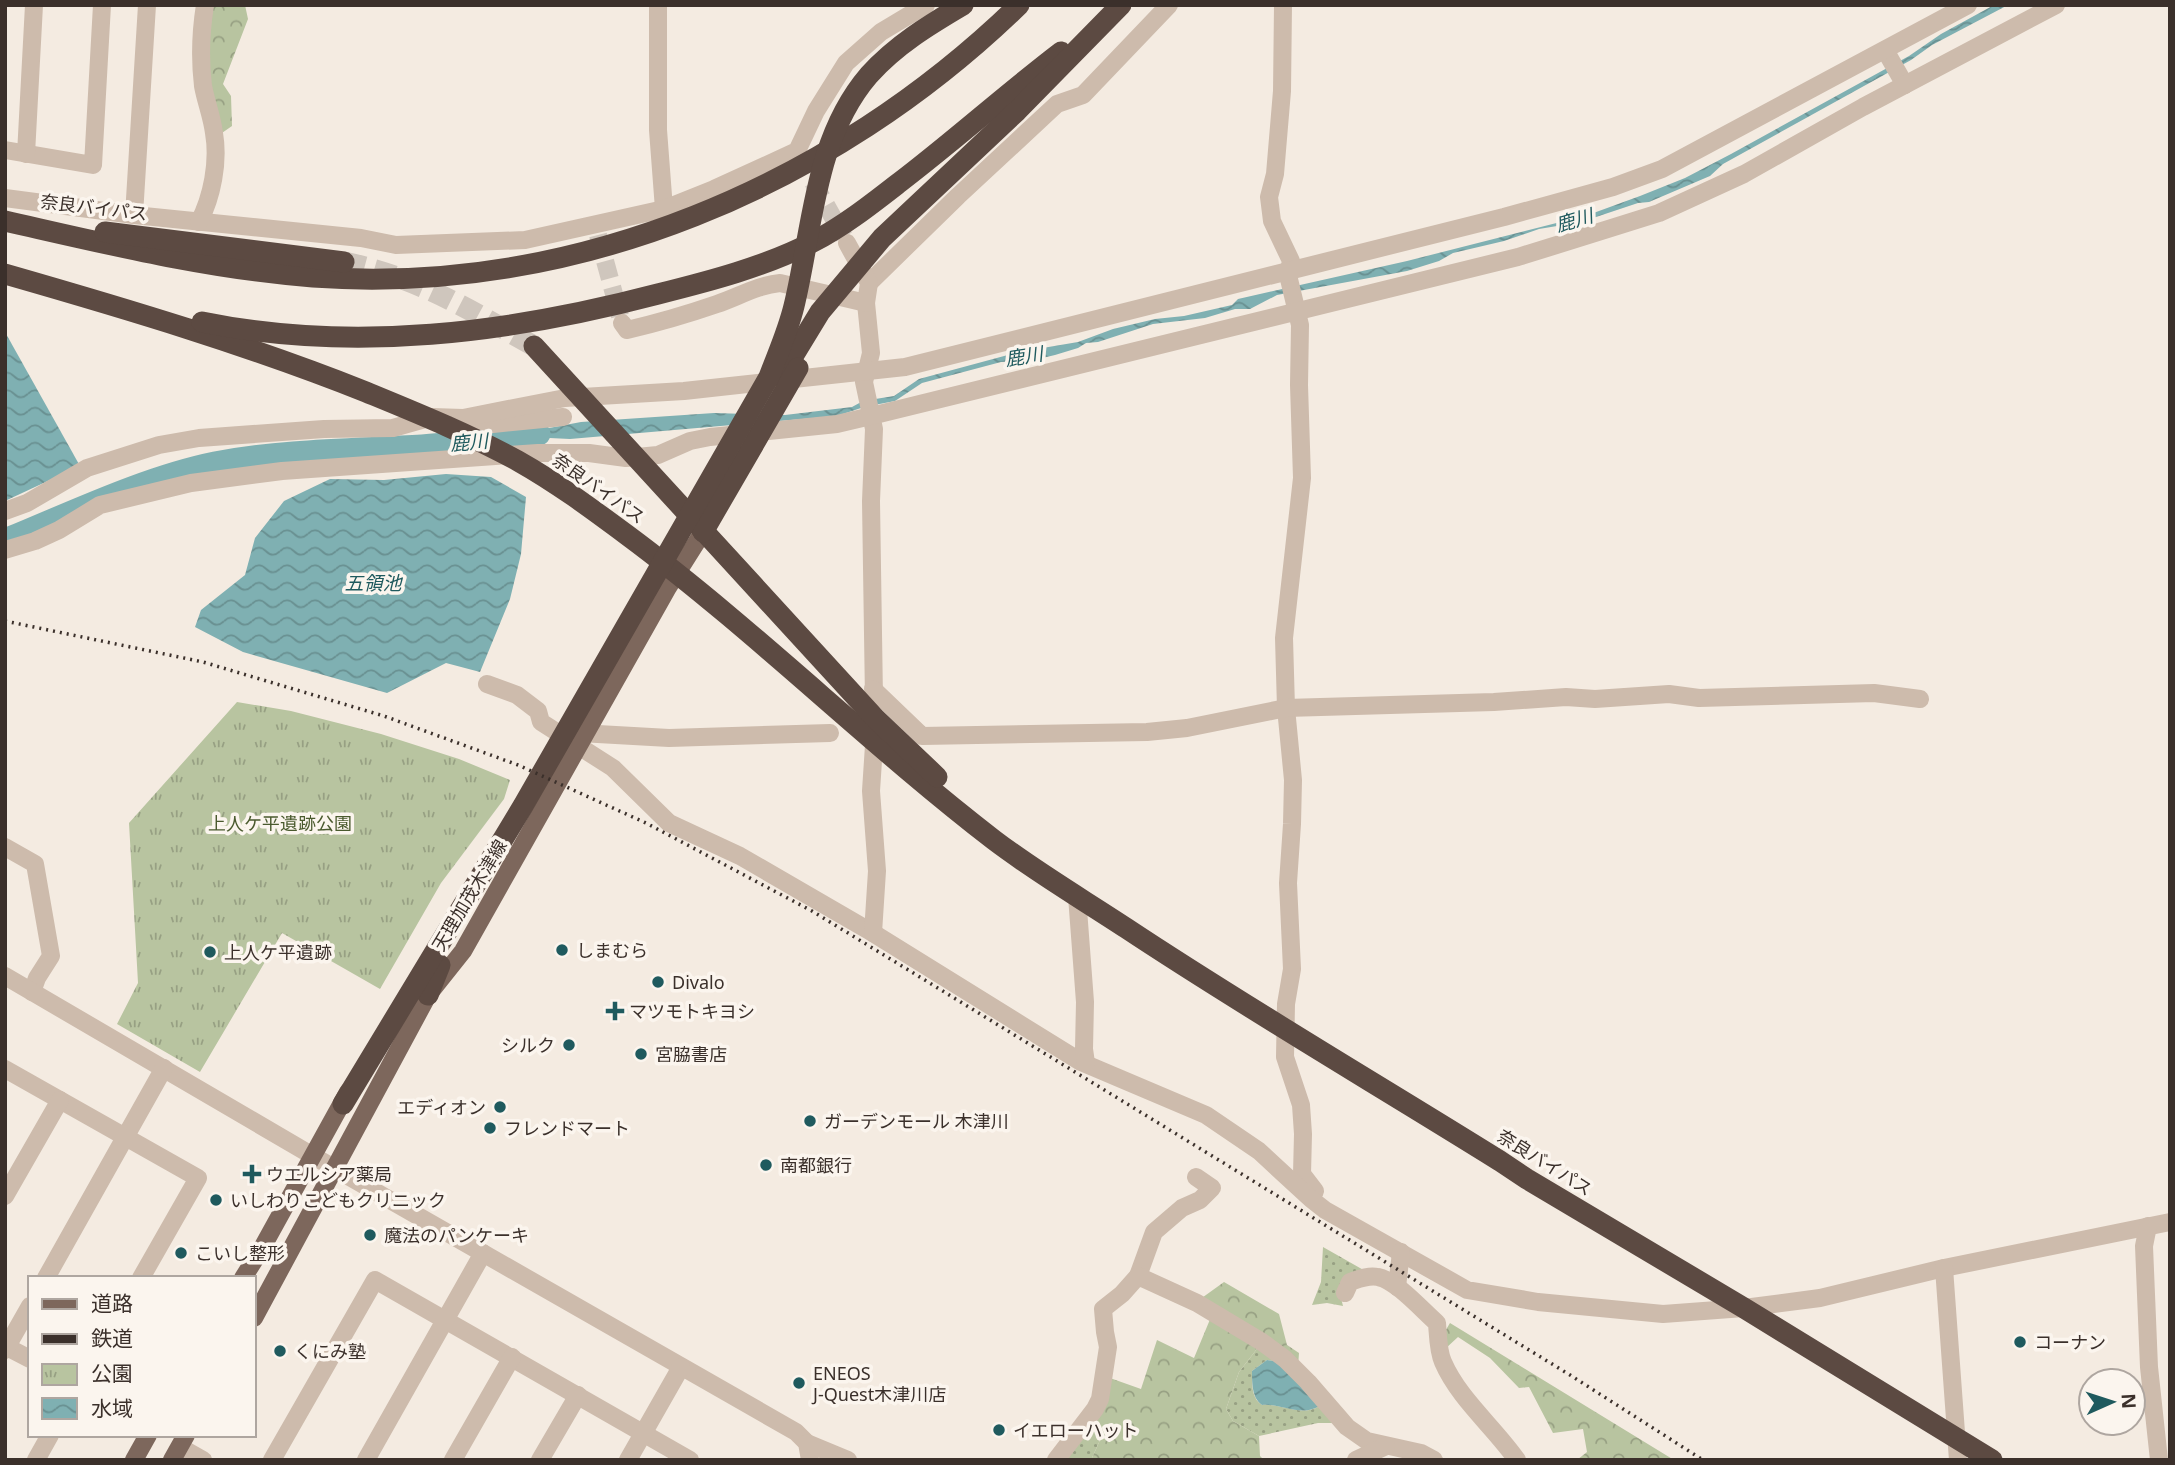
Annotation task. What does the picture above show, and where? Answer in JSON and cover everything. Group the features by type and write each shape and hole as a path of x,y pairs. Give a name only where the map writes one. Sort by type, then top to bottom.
{"highway":[{"path":"683,511 771,342 786,290 808,174 820,135 836,98 859,66 886,40 917,21 958,5"},
{"path":"428,995 435,973 769,377 794,306 823,164 846,108 868,77 898,47 963,5"},
{"path":"5,220 173,258 257,272 316,277 365,279 445,274 506,268 557,258 660,230 706,212 797,169 847,141 912,97 974,47 1019,5"},
{"path":"343,1104 526,810 820,312 882,238 1050,79 1120,5"},
{"path":"55,288 208,323 272,333 339,338 421,335 505,326 589,311 685,287 757,266 814,241 840,225 950,144 1120,5"},
{"path":"703,532 796,372 852,290 1017,111"},
{"name":"奈良バイパス","path":"5,220 344,262"},
{"name":"奈良バイパス","path":"5,274 292,363 417,412 519,461 564,489 659,557 874,742 998,843 1077,897 1219,989 1527,1180 1744,1308 1992,1460"},
{"name":"奈良バイパス","path":"534,346 875,718 943,782 1048,867 1077,897"}],"main road":[{"path":"526,810 683,511"},
{"path":"526,810 703,532"},
{"path":"256,1314 428,995"},
{"path":"244,1276 343,1104"},
{"path":"134,1460 147,1437"}],"street":[{"path":"26,154 34,5"},
{"path":"5,150 93,165 103,5"},
{"path":"134,215 147,5"},
{"path":"199,222 209,204 215,136 203,85 205,5"},
{"path":"658,5 658,130 664,209"},
{"path":"5,198 134,215 360,238 396,245 525,240 596,230 664,209 797,151 816,111 846,63 881,32 926,5"},
{"path":"873,933 877,881 871,791 875,718 871,501 874,429 865,377 871,353 866,303 869,283 894,256 1056,104 1083,94 1169,5"},
{"path":"1283,5 1282,91 1275,174 1269,197 1272,221 1291,261 1289,273 1297,308 1303,478 1284,638 1286,708 1293,791 1287,883 1292,969 1286,1004 1285,1057 1301,1105 1301,1174 1339,1217"},
{"path":"463,418 565,398 865,377 1289,273 1589,194 1662,169 1887,52 1968,5"},
{"path":"5,550 35,541 100,505 191,483 282,471 538,453 589,453 626,458 658,455 690,441 710,437 837,424 1297,308 1518,257 1659,213 1744,174 1904,83 2056,5"},
{"path":"1887,52 1904,83"},
{"path":"847,243 869,283"},
{"path":"622,323 627,330 648,325 769,284 780,283 866,303"},
{"path":"5,511 27,503 87,468 159,445 227,435 393,428 432,417 463,418 494,424 563,417"},
{"path":"487,684 517,695 538,711 541,722 613,768 668,823 740,856 873,933 1081,1062 1206,1115 1259,1151 1311,1199 1467,1290 1637,1313 1686,1314 1820,1298 1944,1268 2170,1222"},
{"path":"873,689 922,736 1147,732 1186,728 1286,708 1494,702 1566,697 1595,699 1669,694 1699,698 1874,693 1920,699"},
{"path":"567,739 580,733 669,738 830,733"},
{"path":"5,847 35,864 51,956 37,978 32,992"},
{"path":"1077,897 1085,1002 1086,1063"},
{"path":"5,976 313,1156 796,1432 809,1451 848,1460"},
{"path":"5,1069 198,1178 142,1276"},
{"path":"47,1276 164,1069"},
{"path":"5,1196 60,1100"},
{"path":"1056,1460 1100,1399 1108,1347 1104,1309 1138,1276 1154,1232 1182,1209 1200,1200 1212,1188 1196,1177"},
{"path":"2148,1226 2144,1246 2148,1367 2162,1454"},
{"path":"1397,1287 1401,1252"},
{"path":"366,1460 484,1253"},
{"path":"1944,1268 1958,1460"},
{"path":"1138,1276 1197,1303 1262,1342 1285,1359 1347,1427 1367,1441 1421,1453 1434,1460"},
{"path":"1345,1293 1350,1282 1366,1277 1380,1277 1397,1287 1437,1324 1441,1360 1461,1392 1517,1460"},
{"path":"272,1460 375,1280 690,1460"},
{"path":"28,1309 6,1347 28,1358"},
{"path":"453,1460 512,1357"},
{"path":"628,1460 681,1367"},
{"path":"540,1460 578,1395"},
{"path":"36,1460 49,1437"},
{"path":"1356,1460 1386,1446"},
{"path":"179,1447 203,1460"}],"green space":[{"path":"209,5 245,5 248,19 223,84 231,96 232,126 219,135 209,85"},
{"name":"上人ケ平遺跡公園","path":"237,702 291,711 381,734 459,759 510,780 504,799 441,883 380,989 282,933 200,1072 117,1024 138,983 129,823"},
{"path":"1323,1247 1367,1272 1340,1294 1343,1306 1327,1303 1312,1305 1321,1282"},
{"path":"1224,1282 1279,1314 1287,1345 1299,1353 1298,1367 1199,1300"},
{"path":"1211,1317 1260,1345 1239,1372 1226,1409 1233,1421 1259,1436 1260,1456 1264,1460 1091,1460 1101,1438 1090,1426 1110,1378 1141,1389 1157,1340 1194,1358"},
{"path":"1450,1323 1674,1460 1577,1460 1587,1452 1583,1429 1553,1433 1529,1387 1519,1388 1490,1358 1458,1337 1445,1349 1444,1333"},
{"path":"1260,1345 1282,1362 1267,1360 1252,1371 1253,1390 1258,1402 1262,1405 1300,1410 1308,1410 1322,1404 1338,1423 1318,1423 1259,1436 1233,1421 1226,1409 1239,1372"},
{"path":"1090,1426 1101,1438 1091,1460 1064,1460"}],"water":[{"path":"1994,5 2008,5 1723,164 1710,176 1649,202 1638,203 1581,222 1539,229 1504,241 1453,253 1439,261 1407,271 1277,295 1250,309 1235,309 1205,318 1153,324 1055,355 1034,360 1001,362 922,383 895,401 837,416 570,439 507,436 581,422 714,413 785,415 852,407 863,401 894,396 919,379 1019,352 1078,342 1113,329 1232,305 1238,299 1407,261 1588,215 1685,178 1909,56 1941,34"},
{"path":"5,332 80,466 5,501"},
{"name":"五領池","path":"446,474 491,477 526,497 521,554 510,599 480,672 446,663 387,693 243,652 195,627 201,610 245,575 255,538 284,501 330,479 384,480"},
{"path":"1267,1360 1282,1362 1322,1404 1307,1410 1262,1405 1254,1394 1252,1371"}],"waterway":[{"name":"鹿川","path":"5,540 136,486 215,463 292,453 422,446 539,434"}],"tunnel":[{"path":"813,182 844,237"},
{"path":"598,235 620,316"},
{"path":"344,262 420,286 465,307 534,346"}],"railway":[{"path":"5,621 203,662 384,716 518,765 646,823 812,911 1570,1375 1703,1460"}],"place":[{"name":"しまむら","path":"562,950"},
{"name":"上人ケ平遺跡","path":"210,952"},
{"name":"Divalo","path":"658,982"},
{"name":"マツモトキヨシ","path":"615,1011"},
{"name":"シルク","path":"569,1045"},
{"name":"宮脇書店","path":"641,1054"},
{"name":"エディオン","path":"500,1107"},
{"name":"ガーデンモール 木津川","path":"810,1121"},
{"name":"フレンドマート","path":"490,1128"},
{"name":"南都銀行","path":"766,1165"},
{"name":"ウエルシア薬局","path":"252,1174"},
{"name":"いしわりこどもクリニック","path":"216,1200"},
{"name":"魔法のパンケーキ","path":"370,1235"},
{"name":"こいし整形","path":"181,1253"},
{"name":"コーナン","path":"2020,1342"},
{"name":"くにみ塾","path":"280,1351"},
{"name":"ENEOS J-Quest木津川店","path":"799,1383"},
{"name":"イエローハット","path":"999,1430"}]}
